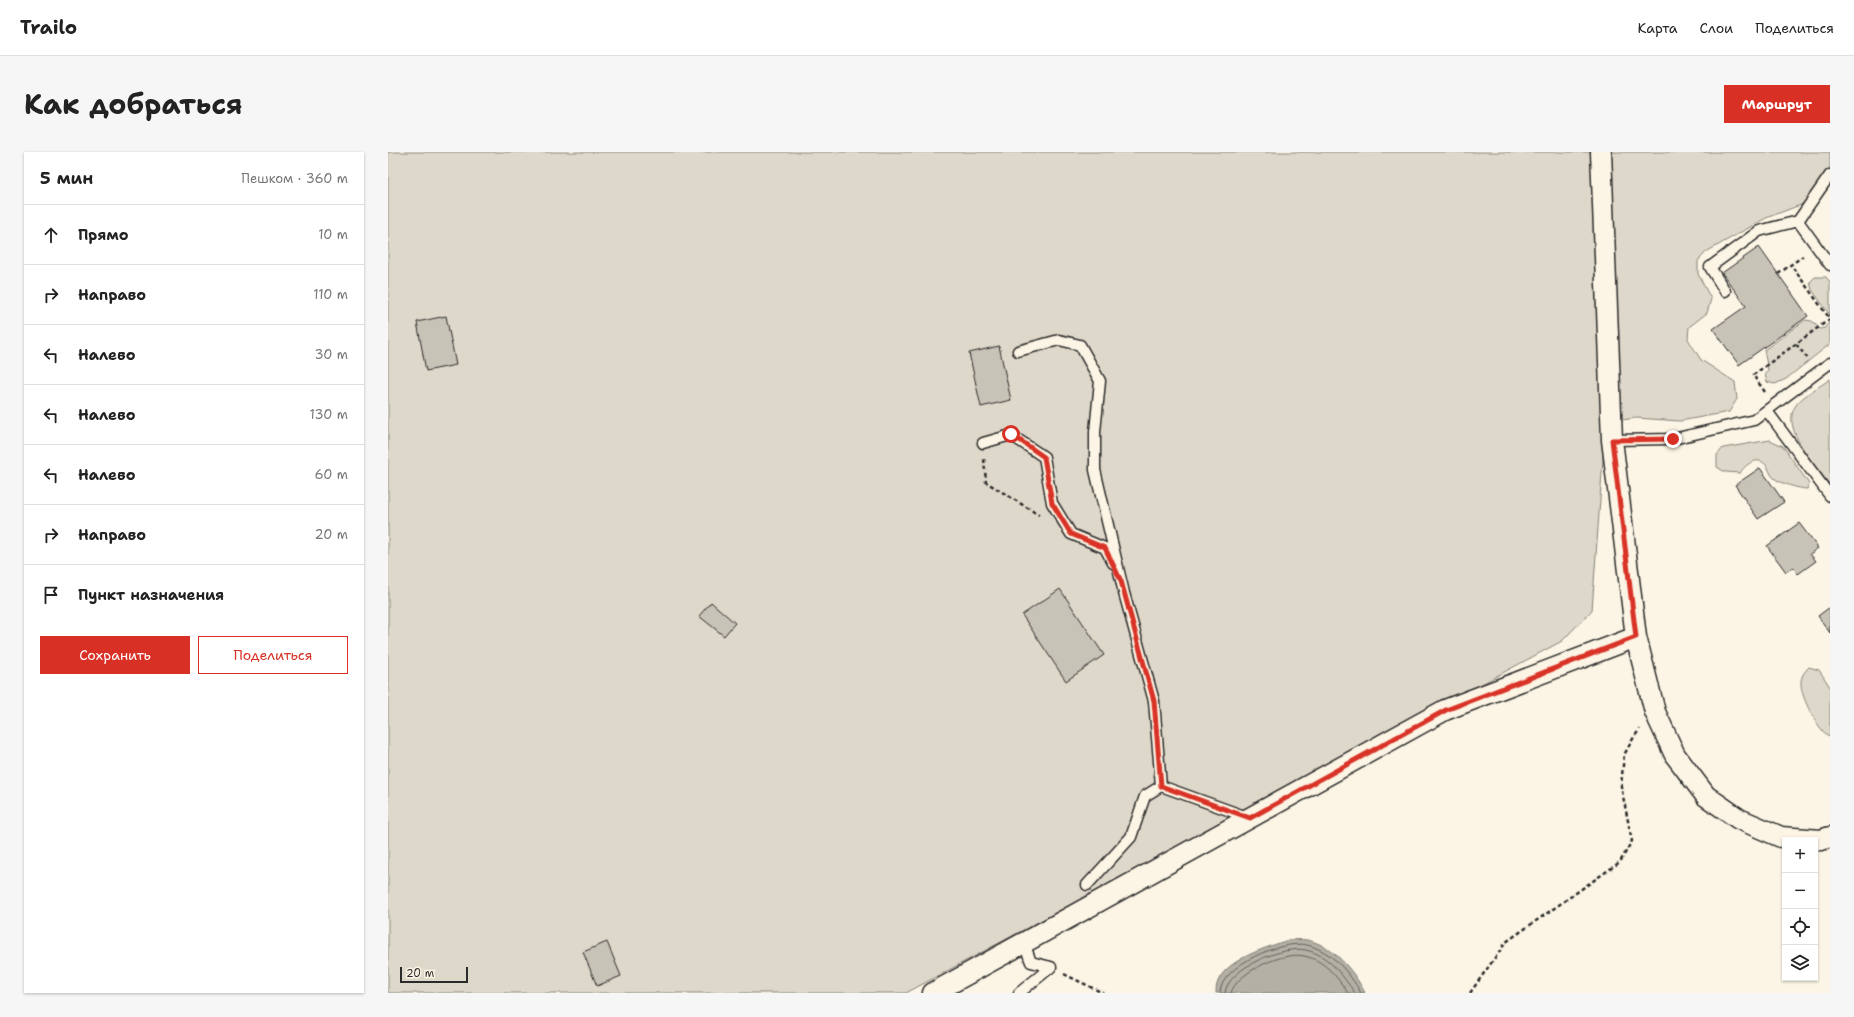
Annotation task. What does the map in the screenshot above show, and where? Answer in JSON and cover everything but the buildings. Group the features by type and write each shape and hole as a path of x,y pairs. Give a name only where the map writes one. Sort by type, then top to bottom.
{"street":[{"path":"1601,152 1612,440 1636,637 1655,712 1674,755 1706,796 1739,820 1781,837 1821,840 1830,837"},
{"path":"933,993 1446,710 1636,637"}],"lane":[{"path":"1725,291 1710,266 1759,231 1798,221 1830,175"},
{"path":"1798,221 1830,265"},
{"path":"1018,351 1059,340 1080,345 1100,381 1095,432 1095,470 1121,581 1154,701 1161,786"},
{"path":"1612,440 1673,439 1754,420 1830,364"},
{"path":"1771,408 1830,496"},
{"path":"983,442 1011,434 1044,457 1052,503 1071,534 1105,548 1121,581"},
{"path":"1161,786 1250,818"},
{"path":"1087,884 1131,837 1145,796 1161,786"},
{"path":"1024,943 1031,962 1051,967"},
{"path":"1019,993 1051,967"}],"path":[{"path":"1778,274 1816,246"},
{"path":"1771,408 1753,375 1830,319 1791,265"},
{"path":"983,442 986,482 1071,534"},
{"path":"1470,993 1506,942 1620,862 1632,841 1621,786 1624,755 1634,737 1655,712"},
{"path":"1051,967 1103,993"}],"shaded area":[{"path":"388,152 1830,152 1830,167 1803,204 1766,218 1706,252 1698,261 1698,274 1711,299 1707,313 1689,327 1688,339 1701,360 1735,382 1737,399 1729,412 1680,421 1636,418 1608,422 1605,431 1592,610 1562,641 906,993 388,993"},
{"path":"1815,277 1826,277 1830,282 1830,315 1812,290 1810,282"},
{"path":"1805,320 1812,321 1820,329 1825,328 1830,321 1830,344 1786,379 1775,384 1767,382 1765,374 1768,370 1764,350"},
{"path":"1830,379 1830,485 1809,458 1796,436 1792,425 1792,414 1799,402"},
{"path":"1770,440 1783,446 1809,484 1807,489 1780,482 1771,475 1763,462 1759,461 1748,464 1740,473 1725,472 1717,467 1717,455 1723,448"},
{"path":"1809,667 1819,670 1830,687 1830,737 1816,721 1804,696 1801,683 1804,672"}],"water":[{"path":"1288,940 1307,940 1317,943 1334,953 1349,968 1365,993 1216,993 1218,982 1223,973 1232,965 1255,952"}],"route":[{"path":"1011,434 1044,457 1052,503 1071,534 1105,548 1121,581 1154,701 1161,786 1250,818 1446,710 1636,637 1612,440 1673,439"}]}
